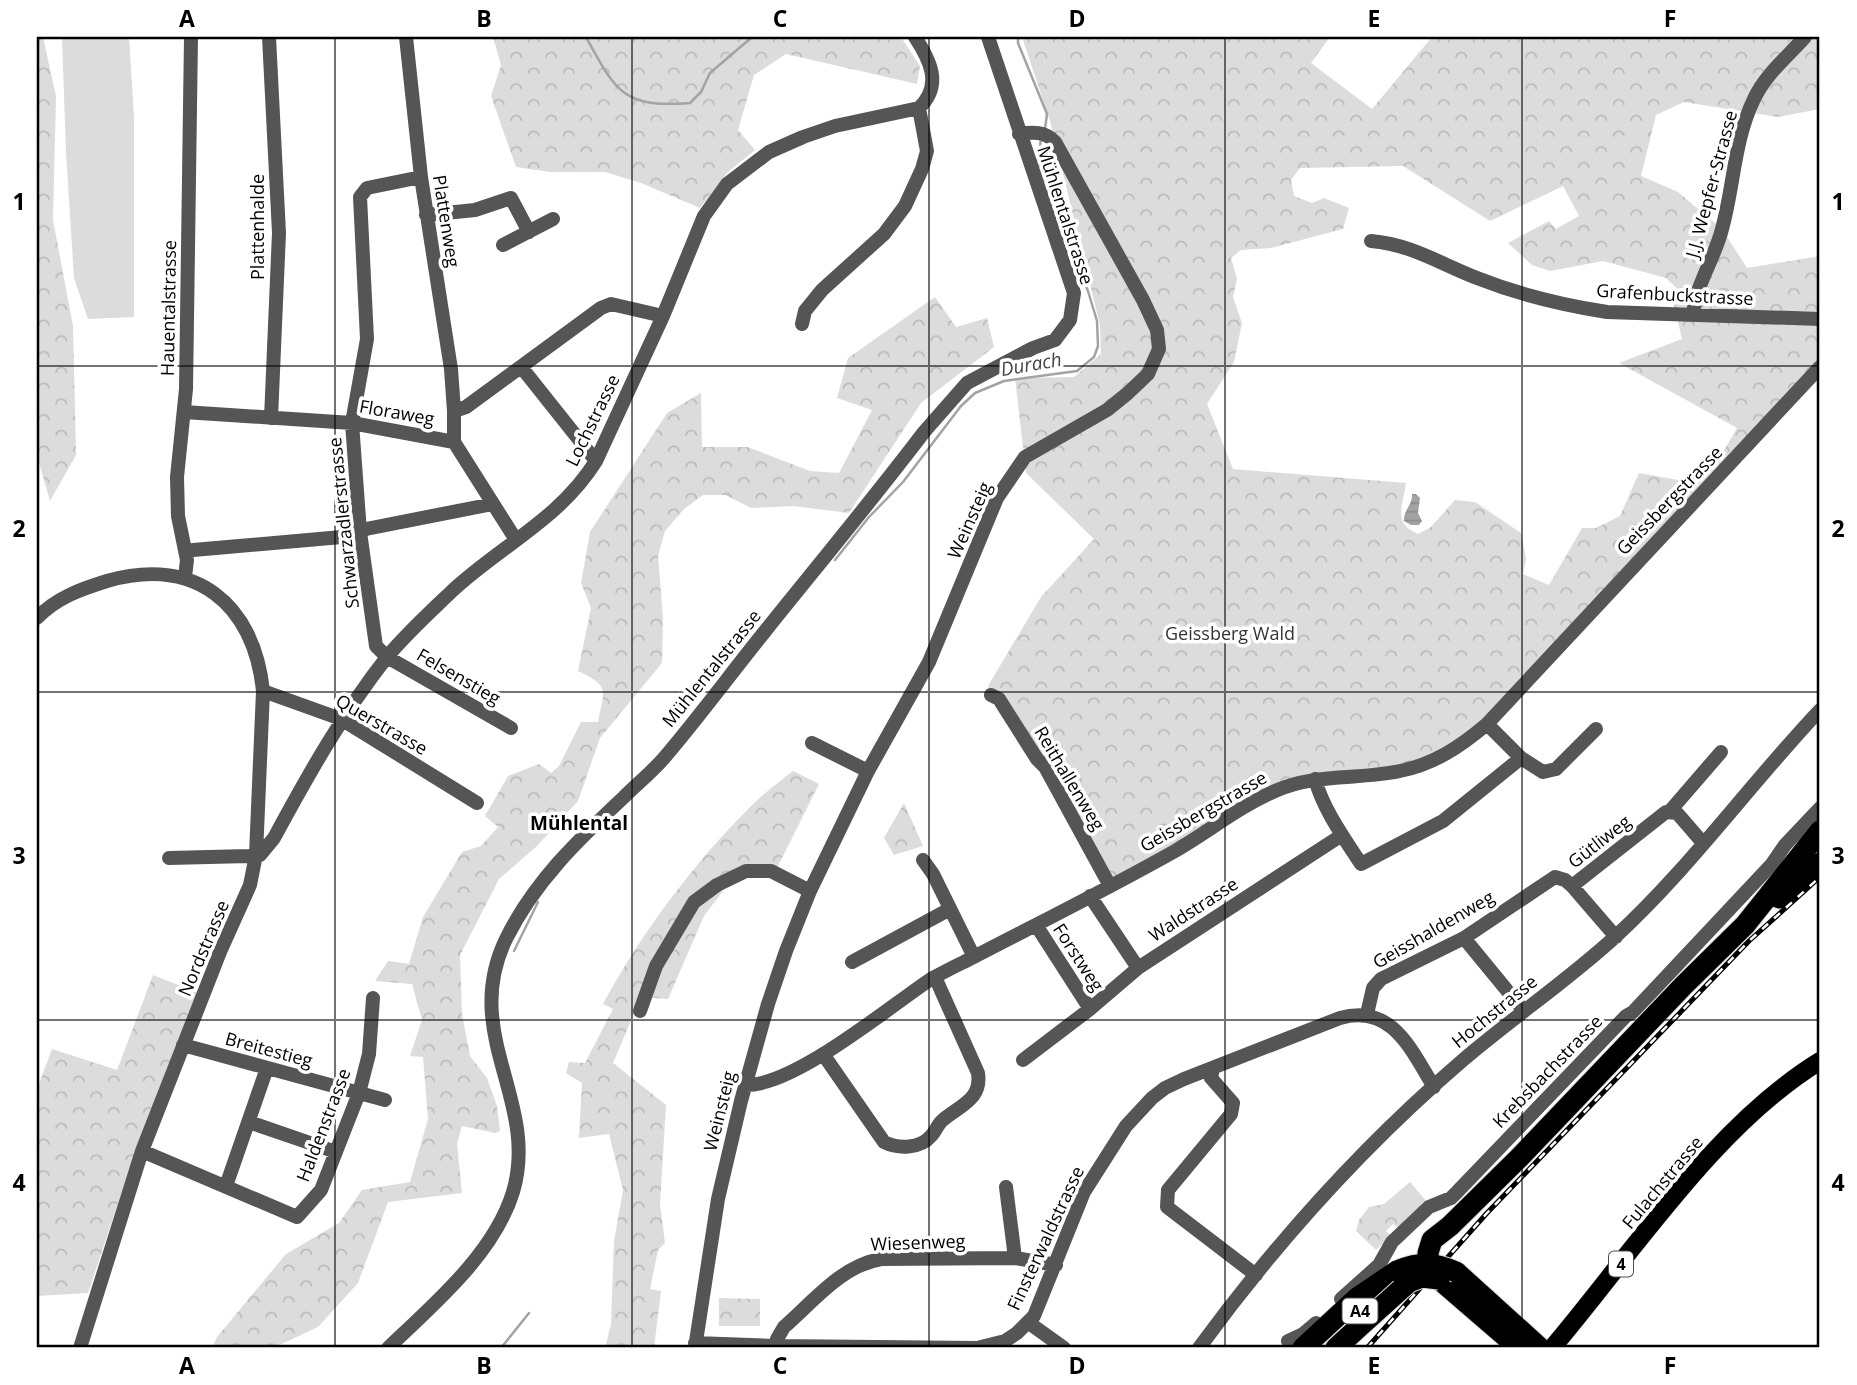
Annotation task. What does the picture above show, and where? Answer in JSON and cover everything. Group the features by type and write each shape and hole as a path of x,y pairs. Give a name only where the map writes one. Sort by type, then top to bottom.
{"highway":[{"path":"1538,1348 1441,1272 1428,1253 1432,1240 1450,1226 1557,1120 1683,986 1745,925 1820,831"},
{"path":"1745,925 1820,863"},
{"path":"1296,1345 1384,1278 1412,1265 1441,1272"},
{"path":"1336,1348 1405,1284 1441,1272"},
{"name":"A4","path":"1320,1348 1400,1273"}],"main road":[{"name":"Fulachstrasse","path":"1538,1348 1701,1164 1757,1111 1820,1061"}],"street":[{"name":"Hauentalstrasse","path":"185,577 186,553 178,516 177,477 184,412 191,37"},
{"name":"Plattenhalde","path":"269,37 279,233 271,418"},
{"name":"Plattenweg","path":"406,37 421,177 451,369 454,411"},
{"path":"802,324 805,311 822,290 884,234 905,206 922,169 927,151 919,108 926,102 933,87 933,71 929,58 915,37"},
{"name":"Mühlentalstrasse","path":"388,1348 450,1288 478,1255 499,1223 513,1191 518,1170 519,1133 498,1053 491,1016 491,990 502,949 523,908 561,858 663,759 924,432 967,383 1033,348 1055,340 1070,320 1074,293 988,37"},
{"name":"J.J. Wepfer-Strasse","path":"1693,315 1696,298 1723,229 1739,138 1754,97 1805,37"},
{"name":"Lochstrasse","path":"256,855 260,855 274,838 341,719 387,656 456,587 556,510 584,481 596,461 663,316 704,216 727,184 769,152 803,136 855,121 919,108"},
{"name":"Weinsteig","path":"695,1346 718,1199 745,1085 773,988 810,891 868,771 929,662 997,498 1025,457 1107,410 1128,393 1148,374 1159,349 1157,330 1143,300 1055,142 1043,134 1019,134"},
{"name":"Schwarzadlerstrasse","path":"387,656 376,646 360,532 352,423 367,339 360,197 367,188 421,177"},
{"path":"426,215 475,210 511,198 529,232"},
{"path":"503,245 553,219"},
{"name":"Grafenbuckstrasse","path":"1371,241 1408,247 1475,277 1534,298 1608,312 1820,319"},
{"name":"Floraweg","path":"184,412 352,423 454,442 454,411 466,407 601,309 611,304 663,316"},
{"name":"Geissbergstrasse","path":"745,1085 773,1081 823,1054 935,977 1178,849 1267,794 1315,779 1398,772 1433,762 1467,741 1487,724 1820,367"},
{"path":"522,368 596,461"},
{"path":"454,442 516,540"},
{"path":"186,553 193,550 353,536 360,532 493,504"},
{"path":"37,618 69,594 113,580 147,574 185,577"},
{"name":"Nordstrasse","path":"80,1348 142,1151 220,952 250,885 256,855 264,691 262,675 252,644 236,615 218,595 185,577"},
{"name":"Felsenstieg","path":"387,656 511,728"},
{"name":"Querstrasse","path":"264,691 341,719 477,803"},
{"name":"Reithallenweg","path":"991,695 999,699 1037,759 1045,767 1110,886"},
{"name":"Hochstrasse","path":"1199,1348 1305,1217 1353,1166 1461,1062 1616,936 1676,876 1820,710"},
{"path":"1487,724 1521,758 1543,772 1556,769 1596,729"},
{"path":"812,743 868,771"},
{"name":"Gütliweg","path":"1616,936 1573,886 1670,811 1721,752"},
{"path":"1315,779 1342,835 1361,864 1443,821 1521,758"},
{"name":"Krebsbachstrasse","path":"1296,1345 1303,1334 1379,1265 1392,1242 1429,1207 1451,1198 1626,1016 1650,995 1820,808"},
{"path":"1670,811 1677,813 1703,844"},
{"name":"Waldstrasse","path":"1138,968 1342,835"},
{"path":"169,858 256,855"},
{"path":"922,860 933,874 974,957"},
{"path":"640,1011 656,966 694,902 717,885 746,871 771,871 810,891"},
{"name":"Geisshaldenweg","path":"1367,1014 1373,988 1381,979 1464,938 1555,877 1573,886"},
{"path":"1090,897 1138,968"},
{"path":"852,962 950,908"},
{"name":"Forstweg","path":"1035,925 1090,1009"},
{"path":"1464,938 1524,1012"},
{"name":"Forstweg","path":"1023,1060 1138,968"},
{"path":"823,1054 884,1142 893,1147 902,1147 928,1140 944,1119 972,1100 980,1082 935,977"},
{"name":"Haldenstrasse","path":"226,1186 297,1217 321,1190 359,1093 369,1054 373,998"},
{"path":"1367,1014 1381,1020 1400,1034 1434,1087"},
{"name":"Finsterwaldstrasse","path":"695,1346 977,1348 1005,1341 1029,1323 1039,1307 1084,1192 1136,1113 1165,1088 1340,1018 1367,1014"},
{"name":"Breitestieg","path":"183,1045 385,1100"},
{"path":"142,1151 226,1186 267,1068"},
{"path":"1213,1068 1211,1078 1233,1103 1231,1114 1168,1190 1167,1207 1256,1275"},
{"path":"249,1122 336,1152"},
{"path":"1006,1187 1015,1258"},
{"name":"Wiesenweg","path":"776,1346 784,1327 848,1270 866,1262 881,1259 1015,1258 1056,1265"},
{"path":"1029,1323 1064,1348"}],"green space":[{"path":"37,37 43,37 56,96 53,220 73,326 76,455 50,501 37,456"},
{"path":"62,37 129,37 134,117 134,317 88,319 74,278"},
{"path":"493,37 901,37 920,66 917,84 786,54 754,75 738,130 755,150 728,172 700,208 641,183 605,172 550,172 516,167 491,96 501,65"},
{"name":"Geissberg Wald","path":"1022,37 1330,37 1311,63 1372,109 1432,37 1820,37 1820,109 1778,117 1684,102 1656,115 1641,176 1678,192 1722,229 1747,268 1820,256 1820,367 1487,724 1433,762 1292,784 1110,886 1045,767 991,695 988,686 1041,597 1094,539 1026,473 1015,378 1074,377 1101,354 1100,325 1050,121","holes":["1403,166 1490,221 1563,186 1579,216 1556,229 1549,221 1508,243 1532,265 1550,271 1603,261 1666,278 1683,294 1674,305 1682,339 1619,363 1737,428 1723,452 1678,480 1639,473 1620,516 1596,528 1582,528 1549,585 1523,574 1526,558 1521,533 1475,502 1455,500 1431,527 1418,534 1410,530 1402,519 1406,483 1233,469 1207,404 1234,362 1242,323 1233,297 1237,279 1231,258 1241,250 1271,248 1343,229 1349,208 1324,198 1312,203 1294,196 1291,180 1300,168"]},
{"path":"935,297 956,327 987,318 994,347 921,403 849,513 794,506 751,508 725,495 703,495 684,509 665,531 658,556 663,619 662,663 600,738 578,801 537,846 499,879 460,955 462,1014 470,1056 487,1078 497,1106 500,1131 495,1133 462,1126 457,1144 462,1193 388,1202 358,1283 318,1327 273,1348 212,1348 217,1337 286,1254 339,1223 362,1190 410,1182 428,1119 423,1057 410,1056 422,1020 412,984 375,981 388,961 409,964 423,917 462,852 481,846 498,827 485,816 508,776 539,764 551,773 559,766 581,722 598,722 603,690 596,681 578,671 591,608 581,583 590,532 667,413 701,393 702,447 748,447 810,471 839,473 872,410 837,398 848,358"},
{"path":"793,771 819,784 777,868 741,867 704,916 668,999 641,997 613,1063 666,1105 660,1204 665,1243 658,1250 650,1289 661,1291 654,1348 605,1348 611,1325 614,1241 623,1190 609,1134 579,1138 582,1083 566,1073 569,1062 585,1063 613,1009 603,1004 634,951 689,875 757,801"},
{"path":"904,803 923,846 894,855 884,838"},
{"path":"153,975 198,993 138,1143 88,1293 37,1296 37,1089 52,1049 117,1070"},
{"path":"1410,1182 1427,1202 1399,1228 1393,1224 1386,1231 1391,1236 1376,1250 1356,1231 1359,1220 1369,1207 1384,1204"},
{"path":"1409,1185 1425,1203 1404,1222 1387,1204"},
{"path":"719,1298 760,1299 760,1326 719,1326"}],"shaded area":[{"path":"1412,494 1420,498 1418,513 1422,521 1419,525 1404,521"}],"waterway":[{"path":"586,37 605,71 624,92 650,103 668,104 690,103 701,92 710,73 752,37"},
{"name":"Durach","path":"1018,37 1018,43 1047,114 1045,129"},
{"name":"Durach","path":"835,560 869,517 903,482 961,406 975,393 1004,381 1077,371 1094,357 1098,346 1097,321 1038,160 1041,139"},
{"name":"Durach","path":"514,951 538,902"},
{"path":"501,1348 529,1313"}],"railway":[{"path":"1367,1348 1487,1213 1749,941 1820,877"}],"district":[{"name":"Mühlental","path":"579,823"}]}
